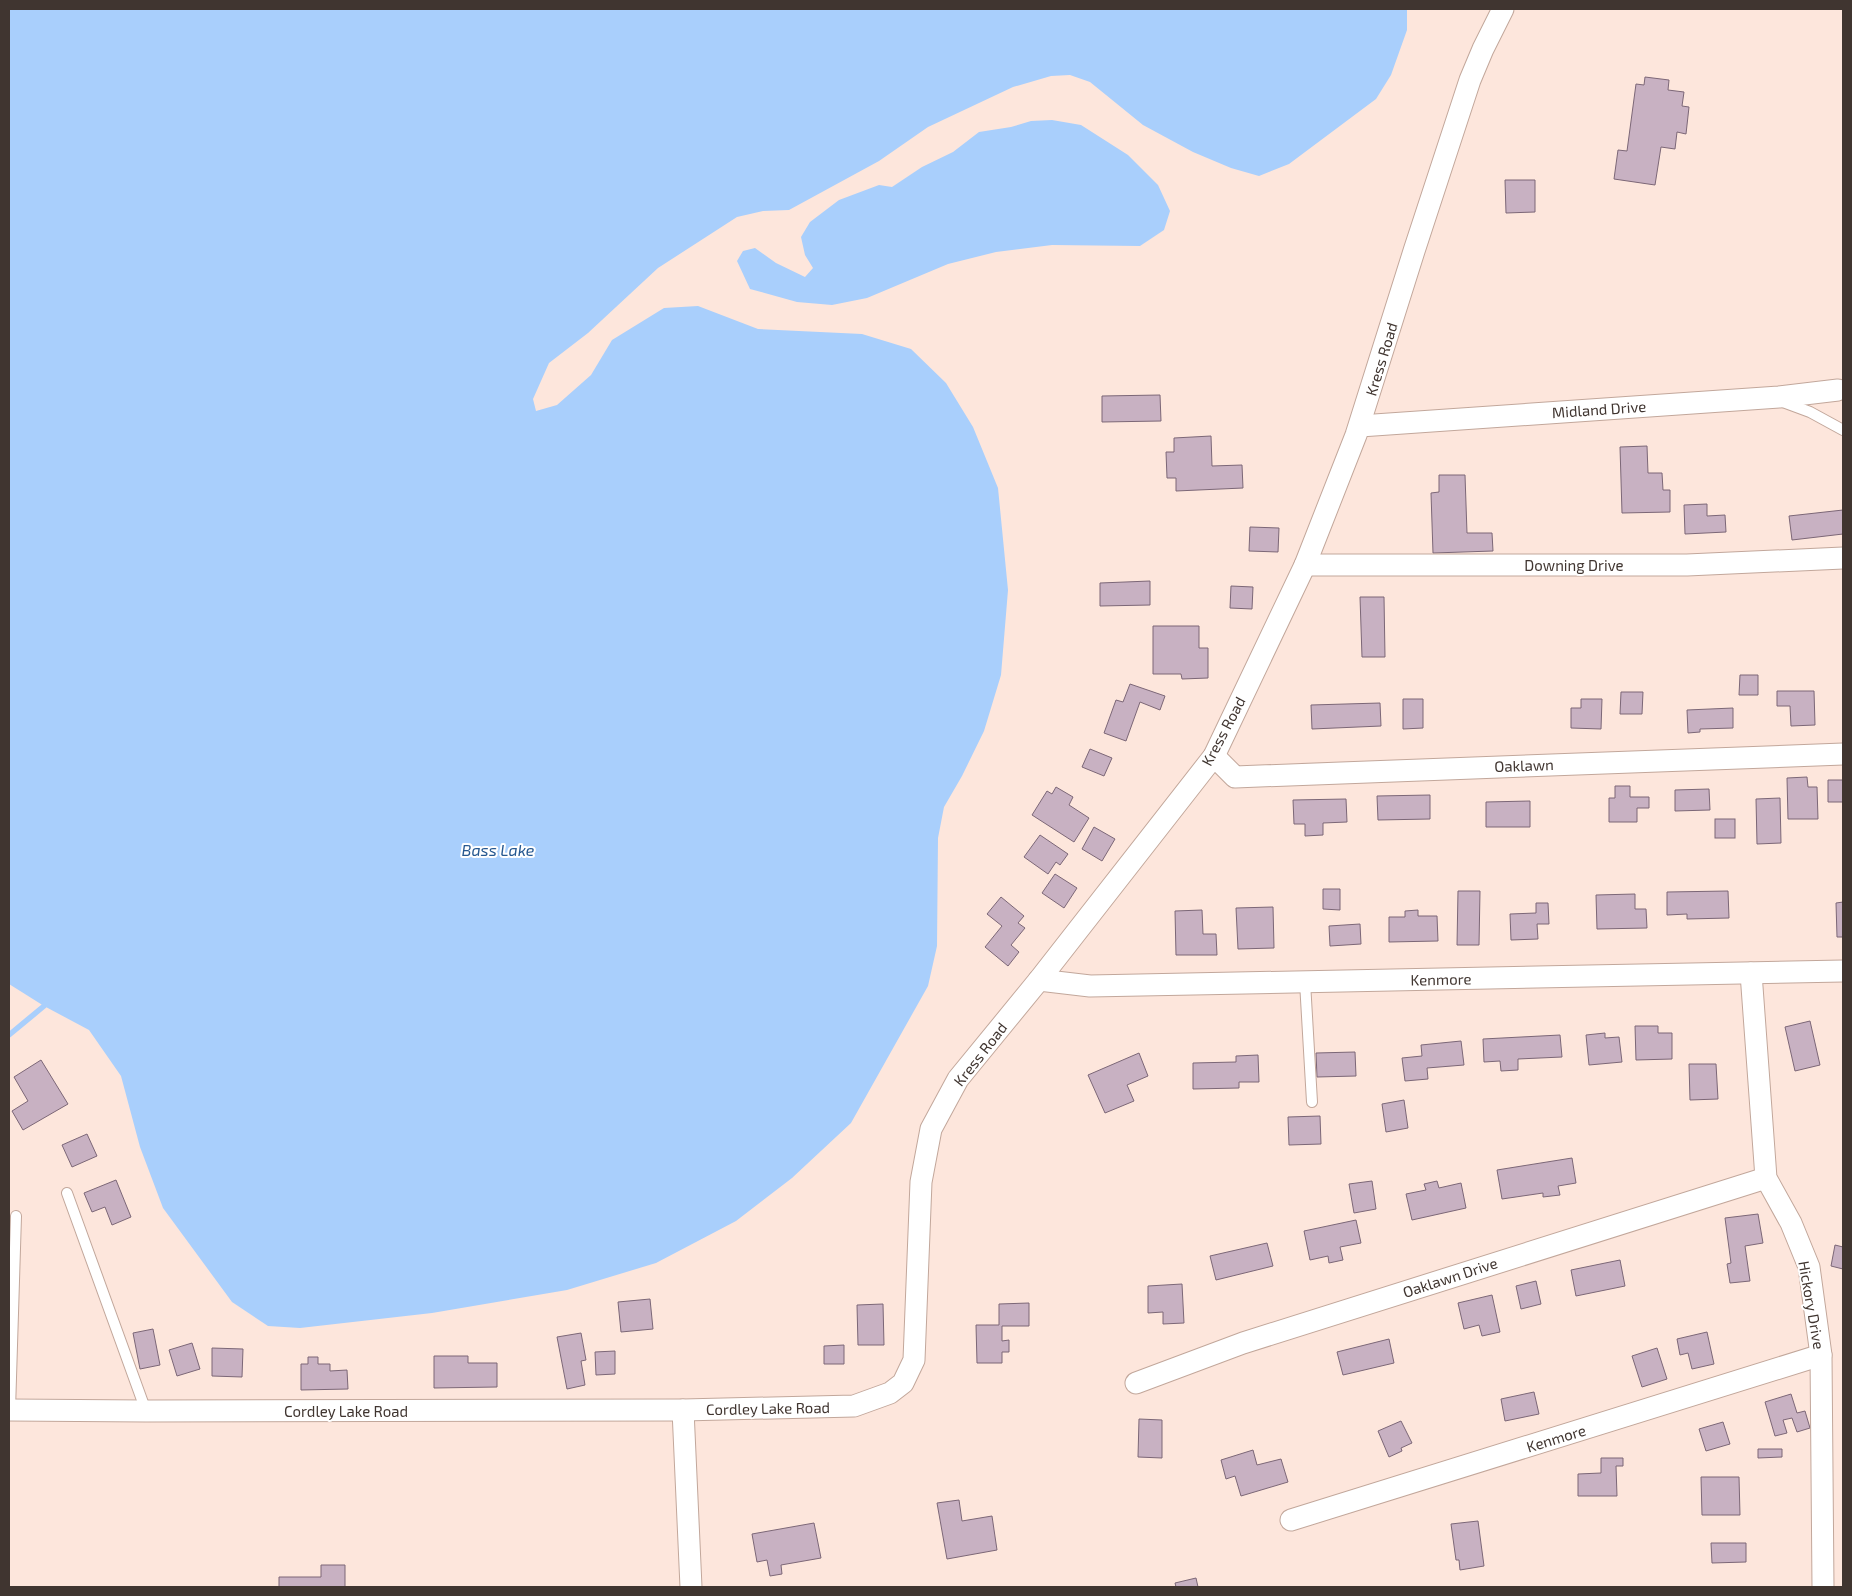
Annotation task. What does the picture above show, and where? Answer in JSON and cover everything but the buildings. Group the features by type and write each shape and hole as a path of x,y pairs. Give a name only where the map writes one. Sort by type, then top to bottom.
{"street":[{"name":"Kress Road","path":"854,1406 890,1393 903,1383 914,1360 921,1182 931,1129 958,1079 1039,980 1214,756 1305,565 1360,426 1414,250 1470,80 1503,9"},
{"name":"Midland Drive","path":"1360,426 1770,397 1838,390"},
{"name":"Downing Drive","path":"1305,565 1687,565 1843,558"},
{"name":"Oaklawn","path":"1214,756 1235,777 1843,754"},
{"name":"Kenmore","path":"1039,980 1090,986 1843,971"},
{"name":"Hickory Drive","path":"1751,973 1766,1178 1791,1223 1809,1267 1821,1355 1823,1587"},
{"name":"Oaklawn Drive","path":"1136,1382 1243,1343 1766,1178"},
{"name":"Kenmore","path":"1291,1520 1821,1355"},
{"name":"Cordley Lake Road","path":"9,1410 682,1410 854,1406"},
{"path":"682,1410 691,1587"}],"lane":[{"path":"1770,397 1810,412 1843,430"},
{"path":"1305,982 1312,1102"},
{"path":"67,1193 146,1411"},
{"path":"9,1410 16,1216"}],"water":[{"name":"Bass Lake","path":"9,9 1407,9 1407,30 1391,75 1376,99 1289,164 1259,176 1231,168 1193,152 1143,125 1090,82 1070,75 1051,76 1013,87 928,127 879,161 789,210 763,211 737,217 658,268 588,333 549,363 533,399 536,411 557,405 591,375 612,340 664,308 698,306 758,329 862,334 911,349 946,383 973,427 998,488 1008,590 1001,675 984,731 944,807 938,838 937,946 928,986 851,1123 792,1178 736,1221 656,1263 567,1290 432,1313 300,1328 268,1326 232,1302 163,1208 140,1147 121,1076 89,1030 44,1006 9,984"},
{"path":"1052,120 1081,125 1128,155 1158,185 1170,211 1164,230 1140,246 1052,245 996,252 948,264 867,298 832,305 797,302 750,289 737,261 743,251 755,248 776,263 805,277 813,268 805,255 801,237 810,222 839,200 879,185 892,187 922,167 953,152 979,132 1011,127 1031,121"}],"waterway":[{"path":"9,1035 44,1006 46,999"}]}
